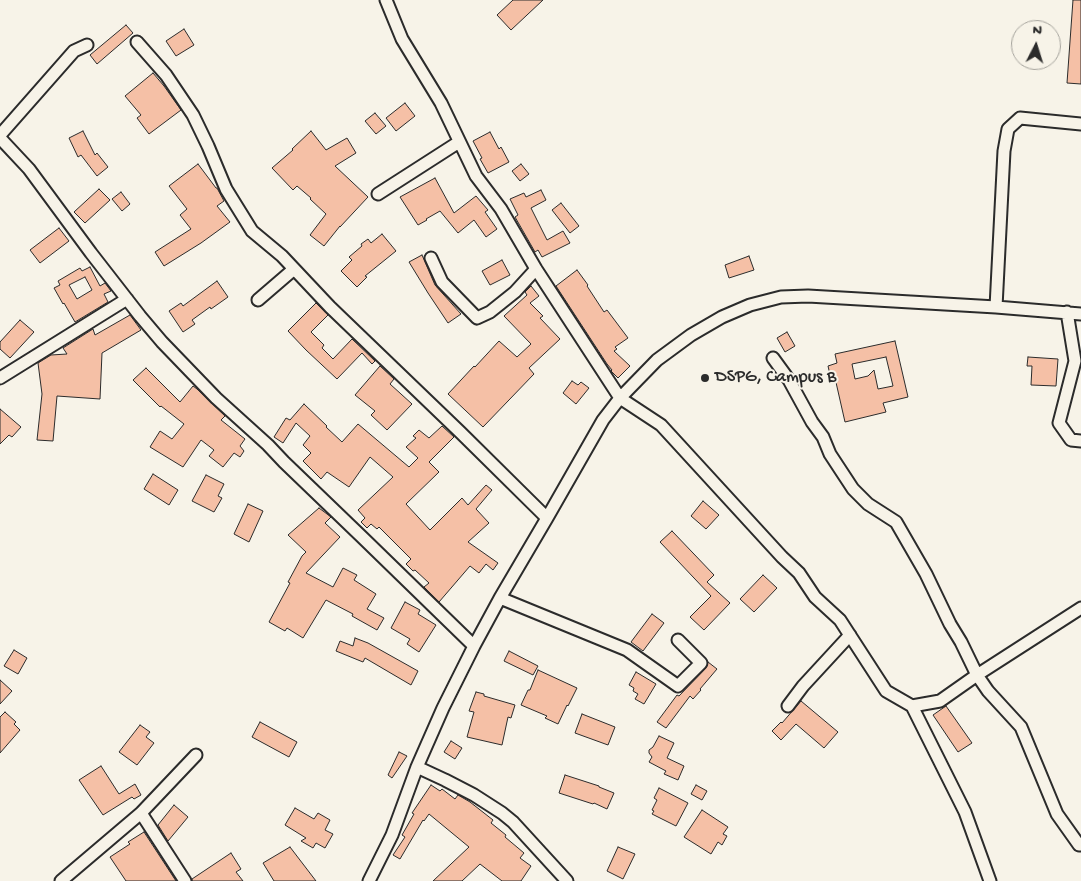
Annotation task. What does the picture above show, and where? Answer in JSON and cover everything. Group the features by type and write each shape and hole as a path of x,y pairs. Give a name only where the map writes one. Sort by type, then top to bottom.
{"street":[{"path":"386,0 402,39 441,104 476,176 500,209 536,269 620,398 661,425 798,573 815,597 840,620 886,691 912,706 964,812 990,881"},
{"path":"137,42 166,75 193,115 226,189 252,231 282,256 330,307 548,518"},
{"path":"87,45 74,51 0,137 29,169 91,253 162,342 216,398 268,445 474,646"},
{"path":"996,307 1004,151 1008,129 1020,118 1081,124"},
{"path":"378,194 459,142"},
{"path":"431,258 442,282 477,318 490,312 515,292 536,269"},
{"path":"258,300 294,268"},
{"path":"370,881 392,835 417,767 443,708 500,598 603,420 620,398 657,360 691,335 722,317 781,297 808,296 1081,314"},
{"path":"2,374 127,299"},
{"path":"1067,312 1074,361 1059,423 1071,440 1081,441"},
{"path":"773,358 789,380 812,422 823,437 830,454 853,489 868,504 896,522 926,574 977,675 988,691 1021,727 1057,814 1079,845 1081,845"},
{"path":"500,598 627,650 678,686 701,662 678,640"},
{"path":"912,706 940,701 1081,608"},
{"path":"788,706 803,686 850,635"},
{"path":"61,881 141,813 196,755"},
{"path":"417,767 474,795 502,813 513,822 567,881"},
{"path":"141,813 185,881"}],"building":[{"path":"513,0 543,0 511,30 497,15"},
{"path":"1073,0 1081,0 1081,84 1067,83"},
{"path":"126,25 133,33 97,64 90,55"},
{"path":"184,29 194,45 176,56 166,41"},
{"path":"153,73 181,110 149,134 137,118 141,115 125,96"},
{"path":"405,103 415,116 396,131 386,118"},
{"path":"375,113 386,126 376,134 365,121"},
{"path":"83,131 95,155 97,153 108,167 97,176 81,155 78,157 69,138"},
{"path":"311,131 326,150 347,138 356,153 335,166 368,197 324,246 310,235 326,214 297,186 293,190 272,168"},
{"path":"490,132 509,162 488,173 473,141"},
{"path":"198,164 217,188 224,201 217,206 230,222 164,266 155,252 191,229 180,215 187,209 169,186"},
{"path":"521,164 529,174 520,181 512,171"},
{"path":"435,178 454,213 476,196 488,210 485,212 497,229 486,237 474,220 458,233 440,211 418,225 400,197"},
{"path":"99,189 110,200 85,223 74,212"},
{"path":"541,190 546,200 531,208 547,240 563,231 570,243 542,257 538,250 535,252 515,217 518,215 510,199 524,193 526,197"},
{"path":"121,192 130,204 122,211 112,199"},
{"path":"561,203 579,226 570,233 552,210"},
{"path":"59,228 69,241 40,263 30,250"},
{"path":"382,234 396,251 365,276 367,277 357,287 341,271 352,260 349,257 362,246 361,244 368,239 371,243"},
{"path":"422,255 435,285 461,314 448,323 409,262"},
{"path":"749,256 754,270 729,278 725,265"},
{"path":"502,260 510,275 490,285 482,271"},
{"path":"90,267 100,286 105,283 111,291 104,294 108,302 75,322 54,288 60,285 58,281 80,268 82,271","holes":["85,277 92,290 77,299 69,285"]},
{"path":"577,270 604,312 607,310 628,338 615,347 617,349 614,351 630,366 618,378 611,371 556,286"},
{"path":"217,281 228,297 192,320 195,324 183,332 169,311 181,303 183,306"},
{"path":"531,286 539,296 530,303 543,316 540,318 560,339 529,368 534,374 483,427 448,394 499,341 517,357 531,344 504,316 527,295 525,292"},
{"path":"316,303 328,315 311,332 324,345 322,348 333,359 352,339 375,361 372,364 362,353 337,379 288,331"},
{"path":"130,315 141,330 102,353 100,399 57,396 53,441 37,440 42,394 38,363 51,355 67,354 63,348 93,329 95,335"},
{"path":"20,320 34,332 10,358 0,349 0,342"},
{"path":"787,332 795,346 785,352 777,338"},
{"path":"895,341 908,397 883,403 886,412 845,422 835,378 831,379 828,366 837,363 835,354","holes":["886,357 893,386 878,389 874,370 868,376 855,379 852,364"]},
{"path":"1028,357 1058,359 1056,386 1031,385 1032,366 1027,366"},
{"path":"380,366 394,379 390,384 412,404 387,430 371,415 375,411 355,395"},
{"path":"146,368 180,402 193,386 197,389 225,416 221,420 245,439 240,446 244,451 240,457 234,453 223,467 209,456 214,450 201,440 183,467 150,447 160,431 172,439 184,424 160,407 133,380"},
{"path":"572,381 578,385 581,382 589,388 576,404 563,393"},
{"path":"304,404 342,442 358,424 409,467 418,458 406,447 416,438 413,436 419,430 429,438 442,426 454,437 429,462 439,472 406,504 430,530 462,498 468,505 486,485 492,490 476,509 489,523 468,542 498,563 493,570 486,564 479,573 470,566 439,602 424,587 429,583 406,564 411,559 379,527 377,529 371,524 367,528 361,522 365,518 358,510 393,477 370,457 349,487 327,472 321,479 303,461 311,453 303,445 310,436 296,423 283,443 274,437 286,418 290,420"},
{"path":"0,409 21,427 12,437 9,435 0,444"},
{"path":"153,474 178,490 169,505 144,489"},
{"path":"206,475 224,484 218,496 222,498 214,512 192,501"},
{"path":"703,501 719,515 706,529 691,516"},
{"path":"248,504 263,511 249,542 234,534"},
{"path":"319,508 331,517 325,523 340,537 306,573 333,587 343,568 357,575 354,580 376,594 367,609 384,618 377,630 352,616 353,614 326,600 303,638 287,628 285,631 269,622 290,583 288,582 306,552 288,535"},
{"path":"672,531 714,575 707,582 730,603 704,630 690,617 711,596 660,542"},
{"path":"763,575 777,588 754,612 740,599"},
{"path":"405,602 420,610 418,614 436,625 419,652 407,644 410,639 391,628"},
{"path":"652,614 664,623 643,651 631,642"},
{"path":"355,638 368,643 418,671 411,685 365,658 363,662 336,651 340,641 353,646"},
{"path":"14,650 27,658 18,674 4,666"},
{"path":"509,651 538,666 533,675 504,661"},
{"path":"708,662 717,669 701,690 693,699 690,696 666,728 657,722 677,695 679,696 706,668"},
{"path":"538,670 577,688 558,724 545,718 547,716 521,705 528,690 530,690"},
{"path":"636,672 656,684 644,704 635,699 638,694 629,685"},
{"path":"0,680 12,691 0,704"},
{"path":"476,692 515,705 511,718 508,717 502,745 467,737 474,712 469,711"},
{"path":"801,701 838,732 824,748 796,724 781,740 772,731 782,723"},
{"path":"946,706 972,743 958,752 933,715"},
{"path":"5,712 16,722 14,724 20,730 0,753 0,717"},
{"path":"582,714 615,727 608,745 575,733"},
{"path":"260,722 297,742 289,757 252,737"},
{"path":"140,725 150,732 146,737 154,743 137,765 119,752"},
{"path":"659,736 674,743 667,758 684,766 678,780 664,774 666,771 649,762 652,757 649,750 653,747"},
{"path":"451,741 462,748 455,759 444,752"},
{"path":"399,752 407,756 392,778 388,775"},
{"path":"101,766 119,794 135,784 141,795 134,799 132,797 103,815 79,780"},
{"path":"565,775 614,793 607,809 594,803 559,793"},
{"path":"431,785 440,791 442,789 455,799 458,795 470,802 493,820 491,823 524,853 520,858 531,866 521,881 502,881 480,864 462,881 433,881 469,847 429,814 423,820 400,859 393,855 405,837 402,835 414,814 412,813"},
{"path":"696,785 707,791 702,800 691,794"},
{"path":"659,788 688,803 676,826 652,814 657,800 654,798"},
{"path":"174,805 188,817 168,841 158,825"},
{"path":"295,808 314,819 318,813 330,820 325,830 333,834 325,848 316,843 313,848 301,841 306,838 285,825"},
{"path":"702,810 728,827 723,834 727,836 722,845 718,842 711,854 684,837"},
{"path":"144,832 176,881 126,881 110,857"},
{"path":"290,847 316,881 274,881 263,863"},
{"path":"618,847 635,854 623,879 607,871"},
{"path":"231,853 241,869 236,872 243,881 192,881 192,879"}],"place":[{"name":"DSPG, Campus B","path":"705,378"}]}
